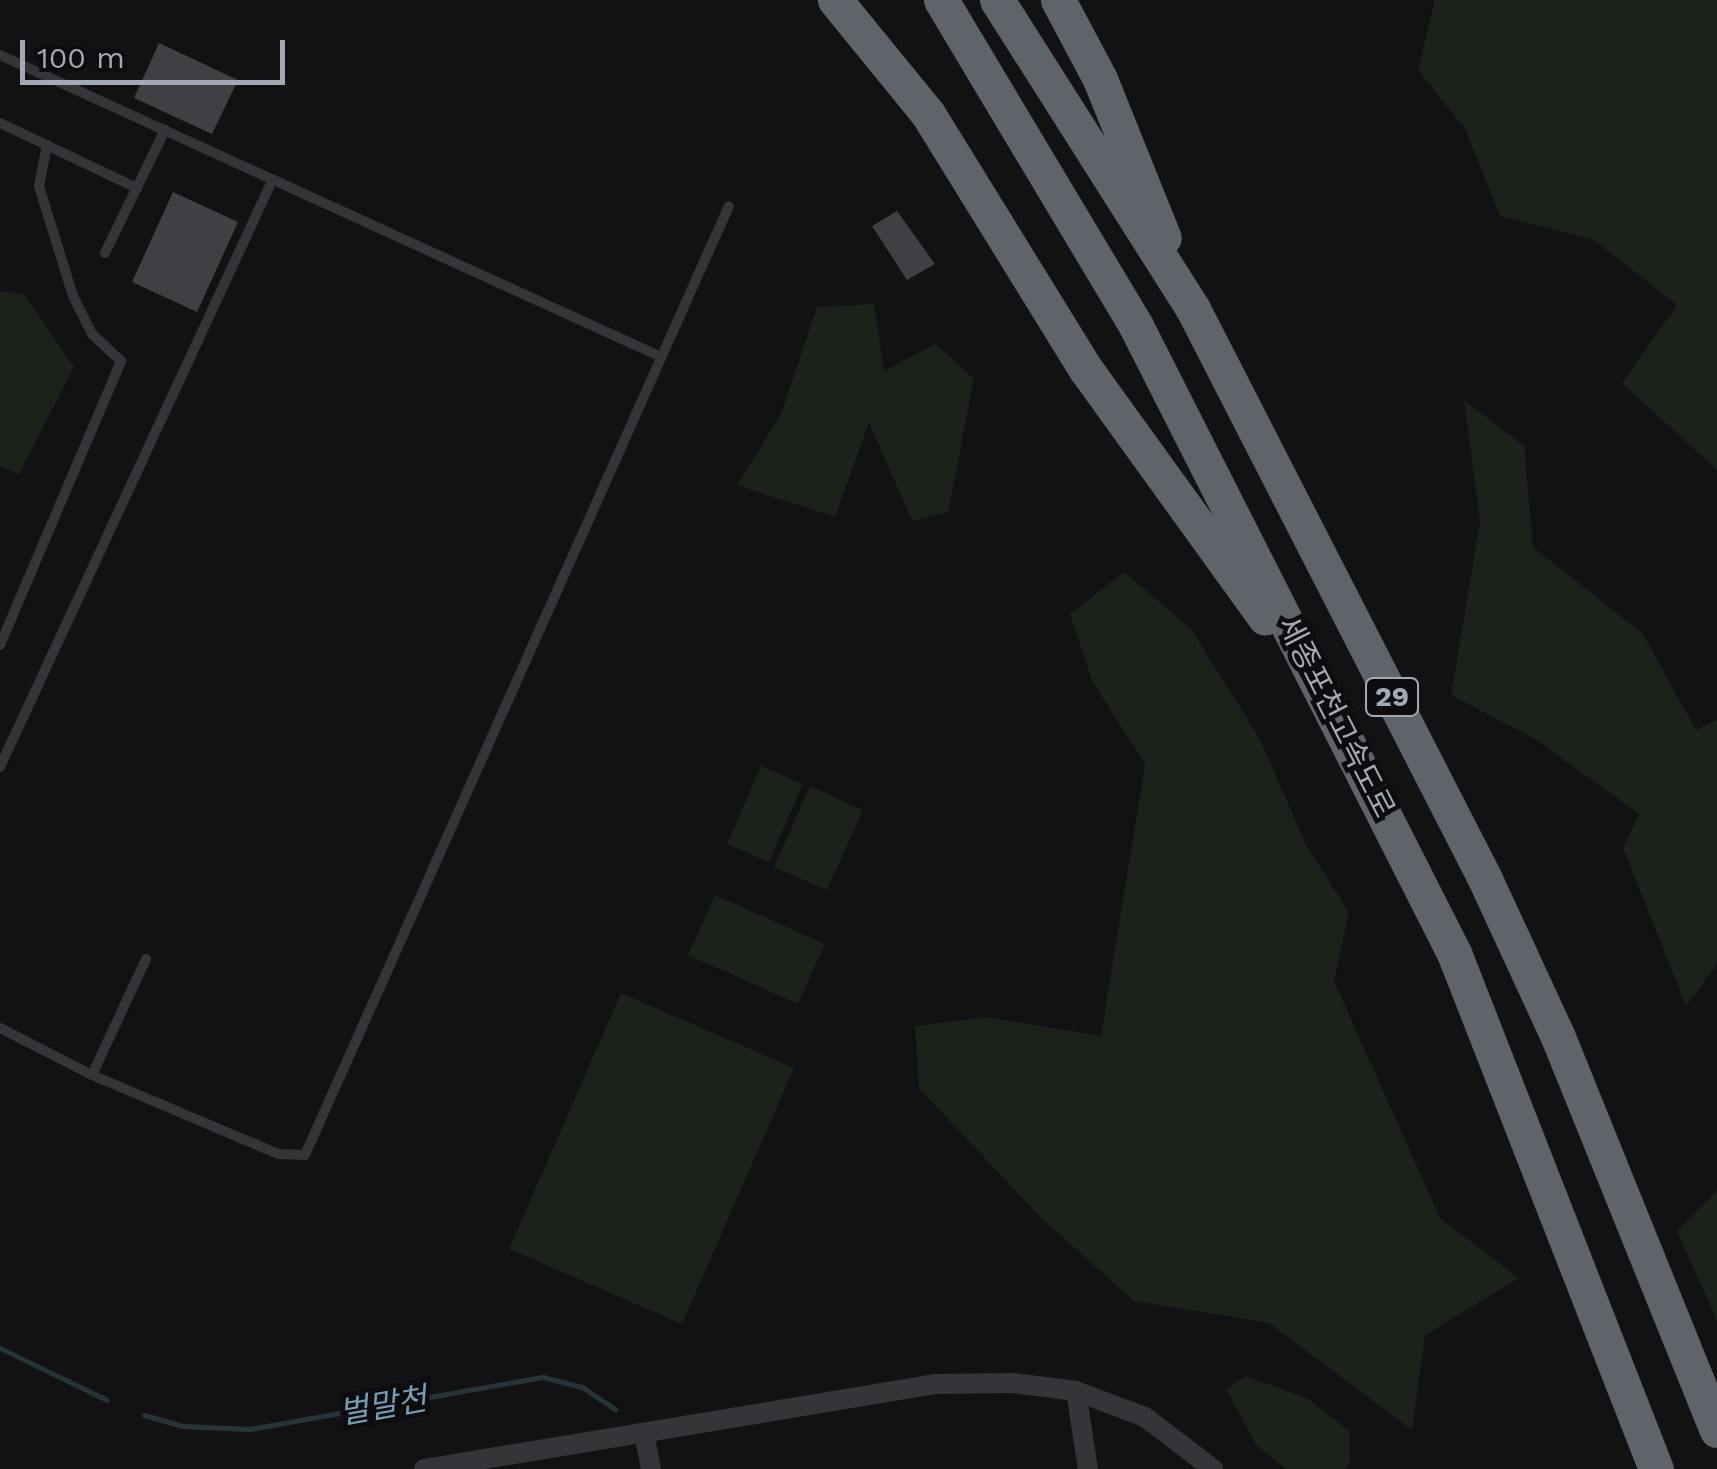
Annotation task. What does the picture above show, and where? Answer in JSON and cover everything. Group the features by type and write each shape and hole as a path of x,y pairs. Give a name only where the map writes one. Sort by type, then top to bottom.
{"highway":[{"path":"835,0 928,114 1087,371 1346,736"},
{"name":"세종포천고속도로","path":"941,0 1136,326 1454,953 1656,1469"},
{"name":"세종포천고속도로","path":"997,0 1192,309 1485,880 1566,1056 1717,1430"},
{"path":"1058,0 1100,79 1192,309"}],"street":[{"path":"424,1469 936,1384 1076,1392 1145,1418 1213,1469"},
{"path":"1076,1392 1088,1469"},
{"path":"644,1432 651,1469"}],"lane":[{"path":"0,54 661,357"},
{"path":"0,123 137,188"},
{"path":"105,254 165,130"},
{"path":"0,644 121,361 92,334 73,296 39,186 47,145"},
{"path":"0,767 273,180"},
{"path":"0,1028 92,1075 278,1154 306,1154 729,206"},
{"path":"92,1075 146,959"}],"shaded area":[{"path":"1435,0 1717,0 1717,470 1622,383 1677,305 1594,240 1500,216 1465,129 1418,70"},
{"path":"0,291 24,294 74,367 19,474 0,466"},
{"path":"874,304 884,371 936,344 974,379 948,512 912,521 869,422 835,517 737,485 781,414 817,307"},
{"path":"1464,400 1524,446 1533,547 1643,634 1696,730 1717,719 1717,964 1686,1006 1623,848 1639,814 1535,739 1451,695 1480,521"},
{"path":"1124,572 1191,629 1260,739 1306,845 1349,912 1334,981 1440,1218 1519,1278 1425,1335 1412,1430 1269,1323 1134,1301 1040,1217 919,1088 915,1026 988,1017 1101,1036 1145,764 1092,681 1070,614"},
{"path":"761,766 803,784 769,862 727,844"},
{"path":"810,786 863,810 827,890 774,867"},
{"path":"715,895 825,944 798,1004 688,955"},
{"path":"621,993 794,1068 682,1324 509,1249"},
{"path":"1717,1190 1717,1321 1677,1231"},
{"path":"1245,1376 1307,1398 1349,1431 1350,1463 1344,1469 1286,1469 1257,1446 1226,1389"}],"building":[{"path":"159,43 238,80 212,134 134,98"},
{"path":"173,192 238,222 197,312 132,282"},
{"path":"897,211 935,264 907,280 872,226"}],"waterway":[{"name":"벌말천","path":"0,1348 107,1400"},
{"name":"벌말천","path":"144,1415 182,1426 250,1429 543,1377 582,1387 615,1409"}]}
